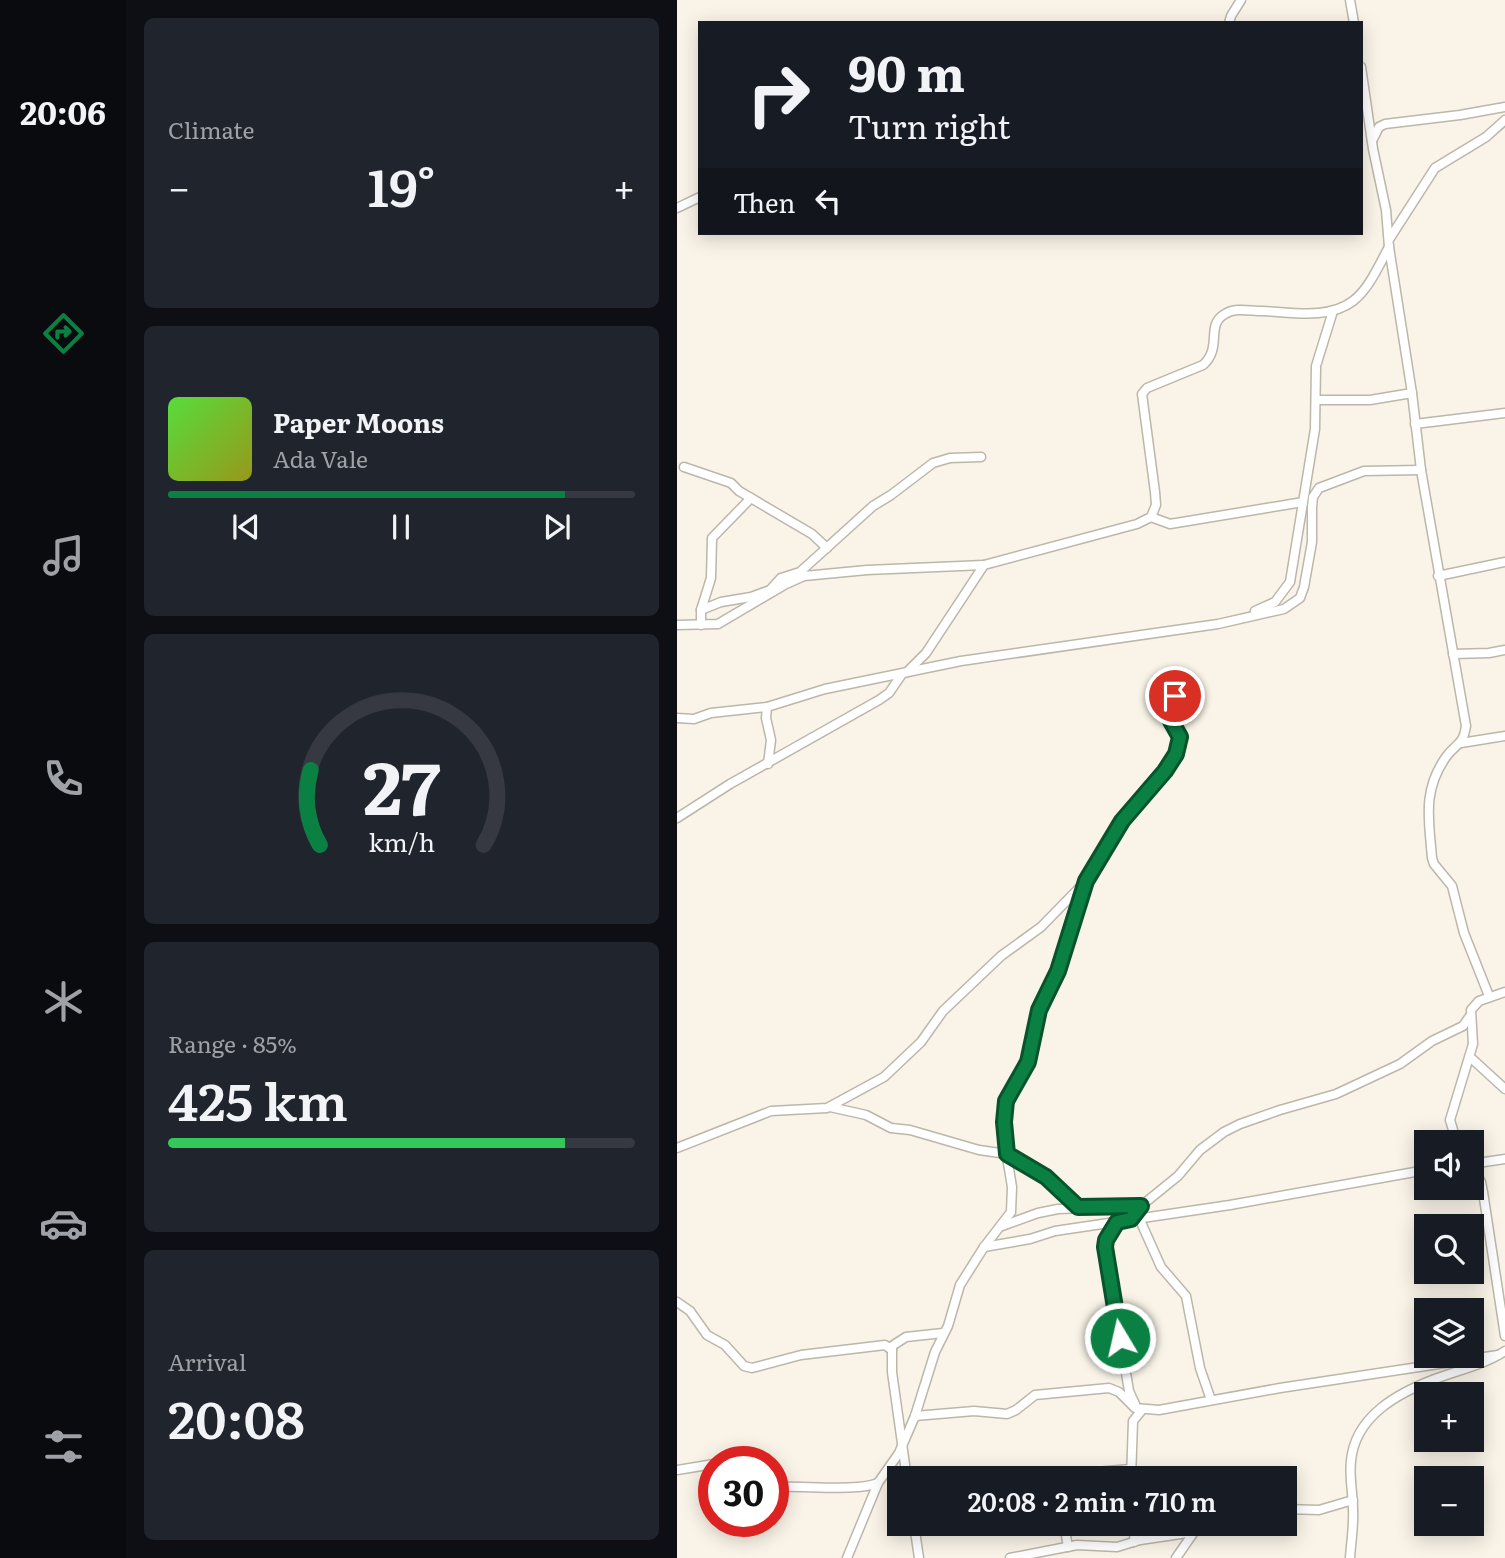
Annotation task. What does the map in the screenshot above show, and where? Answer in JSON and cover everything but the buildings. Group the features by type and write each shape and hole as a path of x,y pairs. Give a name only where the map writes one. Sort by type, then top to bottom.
{"street":[{"path":"1230,21 1241,0"},
{"path":"1350,0 1354,21"},
{"path":"1363,80 1384,197 1438,576 1445,598 1466,726 1469,733 1478,739"},
{"path":"1372,141 1379,127 1385,124 1505,107"},
{"path":"677,625 718,624 796,578 867,570 984,565 1137,524 1151,517 1156,506 1141,400 1144,391 1203,365 1213,355 1217,321 1231,310 1307,313 1333,311 1353,301 1365,287 1435,168 1486,137 1505,120"},
{"path":"677,208 698,198"},
{"path":"1218,624 1266,607 1280,597 1290,583 1315,429 1316,366 1333,311"},
{"path":"1317,400 1370,400 1412,393"},
{"path":"1415,424 1505,413"},
{"path":"701,610 721,602 751,597 770,590 781,578 800,572 873,506 933,463 950,458 981,457"},
{"path":"684,467 731,483 739,491 812,534 827,548"},
{"path":"677,718 694,719 711,713 767,707 825,689 974,659 1218,624 1284,609 1300,598 1312,542 1313,498 1319,488 1364,471 1421,470"},
{"path":"700,625 701,610 711,578 712,538 751,498"},
{"path":"1151,517 1170,524 1303,502"},
{"path":"1438,576 1505,562"},
{"path":"677,818 889,693 903,674 926,653 984,565"},
{"path":"1453,654 1505,650"},
{"path":"830,1107 883,1077 921,1042 943,1011 1001,956 1041,927 1086,881 1122,821 1165,771 1176,754 1180,737 1171,721 1171,702 1189,679"},
{"path":"767,707 766,718 771,740 768,764"},
{"path":"1461,743 1466,726"},
{"path":"1490,996 1464,933 1452,886 1434,864 1427,812 1435,775 1446,756 1461,743 1505,736"},
{"path":"847,1558 878,1483 894,1461 915,1416 960,1285 984,1247 1002,1226 1011,1206 1012,1187 1004,1122 1006,1101 1028,1062 1039,1010 1058,971 1086,881"},
{"path":"1135,1219 1141,1206 1178,1176 1200,1150 1224,1132 1280,1110 1336,1094 1390,1069 1408,1060 1432,1041 1463,1026 1474,1004 1505,992"},
{"path":"1453,1130 1450,1120 1474,1036 1470,1016"},
{"path":"1470,1057 1505,1088"},
{"path":"677,1148 771,1111 795,1112 830,1107 866,1115 892,1128 910,1130 979,1150 1007,1154 1046,1177 1078,1207"},
{"path":"1484,1163 1505,1159"},
{"path":"984,1247 1030,1239 1055,1231 1230,1205 1414,1172"},
{"path":"1484,1199 1505,1336"},
{"path":"1002,1226 1049,1210 1141,1206"},
{"path":"1135,1219 1161,1267 1186,1296 1200,1368 1211,1400"},
{"path":"1117,1222 1106,1240 1105,1247 1129,1391 1140,1409"},
{"path":"677,1302 690,1311 707,1335 725,1345 746,1367 752,1368 801,1355 885,1345 892,1350"},
{"path":"905,1466 892,1372 892,1350 894,1343 906,1337 943,1333"},
{"path":"915,1416 974,1411 1007,1414 1035,1395 1109,1388 1119,1392 1128,1403 1140,1409 1159,1410 1501,1353"},
{"path":"1350,1558 1352,1452 1362,1428 1377,1411 1405,1392 1501,1353"},
{"path":"1131,1466 1133,1421 1140,1409"},
{"path":"677,1470 698,1467"},
{"path":"789,1486 863,1488 878,1483"},
{"path":"1297,1509 1319,1510 1353,1500"},
{"path":"916,1536 919,1558"},
{"path":"1066,1536 1068,1547"},
{"path":"1134,1536 1134,1542"},
{"path":"1010,1558 1087,1545 1117,1547 1170,1536"},
{"path":"1176,1558 1191,1536"}],"route":[{"path":"1120,1338 1106,1240 1117,1222 1131,1219 1141,1206 1078,1207 1046,1177 1007,1154 1005,1109 1010,1092 1028,1062 1039,1010 1058,971 1086,881 1122,821 1165,771 1176,754 1180,737 1171,721 1170,710 1175,696"}]}
